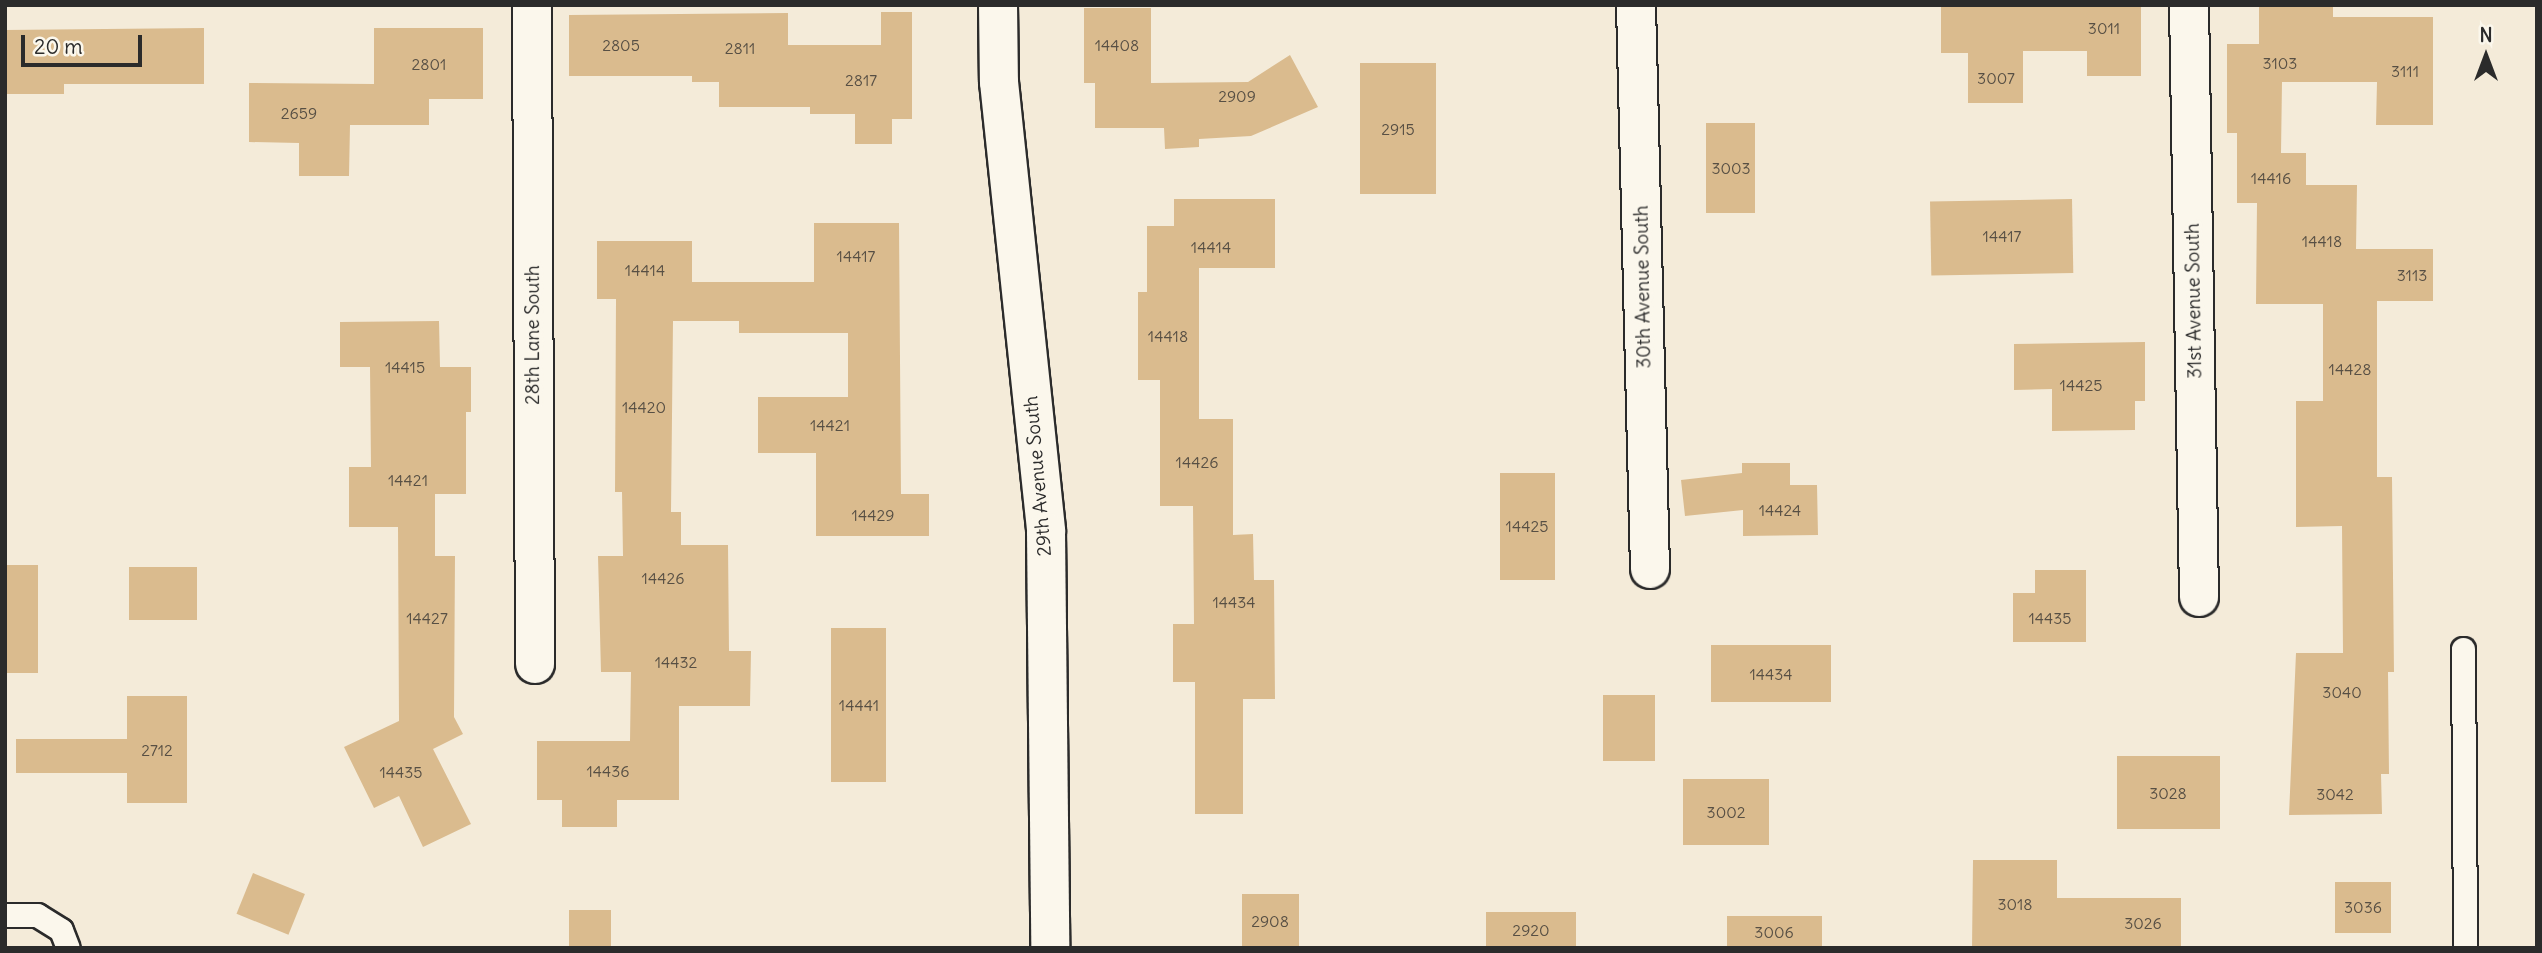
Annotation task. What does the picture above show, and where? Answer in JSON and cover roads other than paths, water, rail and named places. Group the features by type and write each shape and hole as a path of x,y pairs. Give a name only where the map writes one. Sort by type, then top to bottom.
{"street":[{"name":"28th Lane South","path":"532,5 535,664"},
{"name":"29th Avenue South","path":"998,5 999,82 1046,532 1050,948"},
{"name":"30th Avenue South","path":"1636,5 1650,569"},
{"name":"31st Avenue South","path":"2189,5 2199,597"}],"lane":[{"path":"2463,649 2465,948"},
{"path":"5,915 37,915 61,930 68,948"}]}
